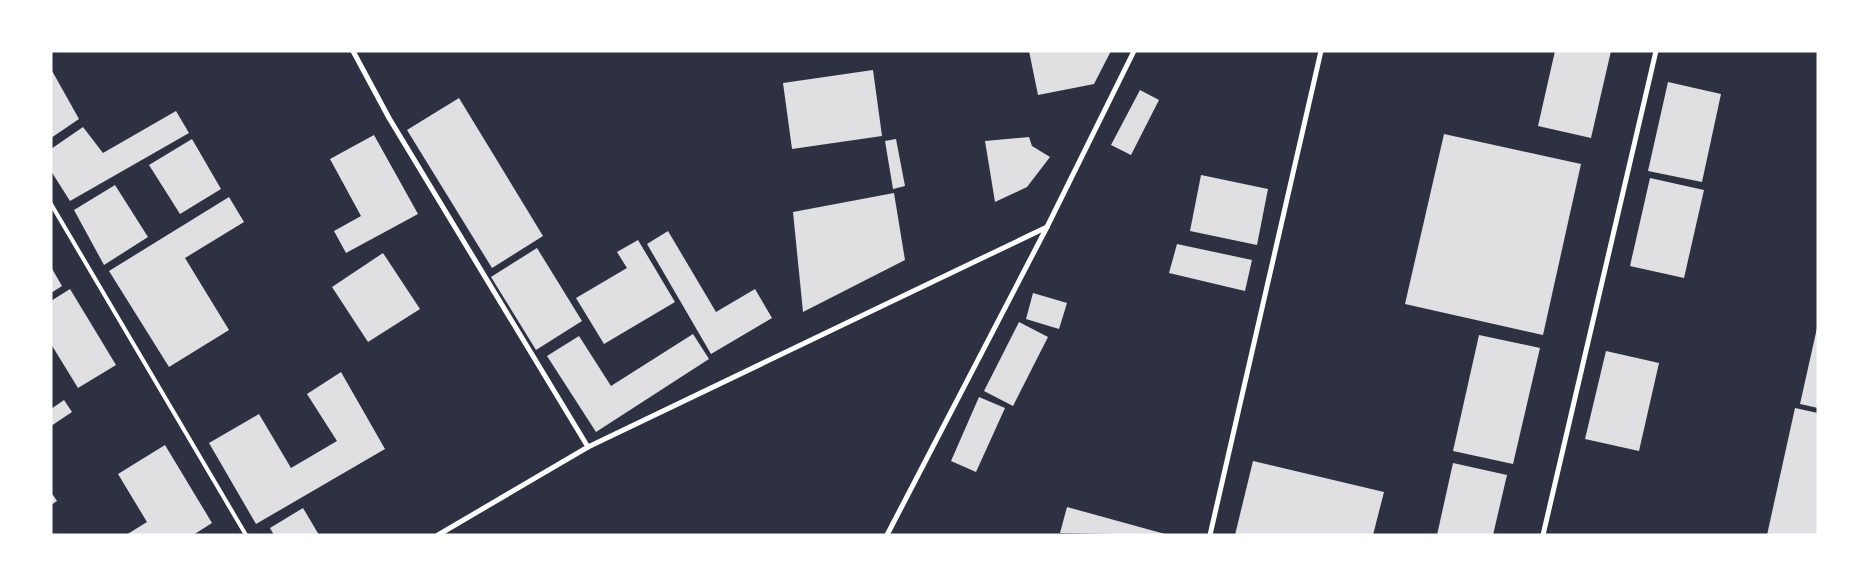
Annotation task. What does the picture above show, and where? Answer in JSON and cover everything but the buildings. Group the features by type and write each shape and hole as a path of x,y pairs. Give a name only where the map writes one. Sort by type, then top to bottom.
{"street":[{"path":"353,51 389,118 588,447"},
{"path":"887,535 1046,227 1134,51"},
{"path":"1210,535 1321,51"},
{"path":"1543,535 1656,51"},
{"path":"438,535 588,447 1046,227"}],"lane":[{"path":"51,204 246,535"}]}
